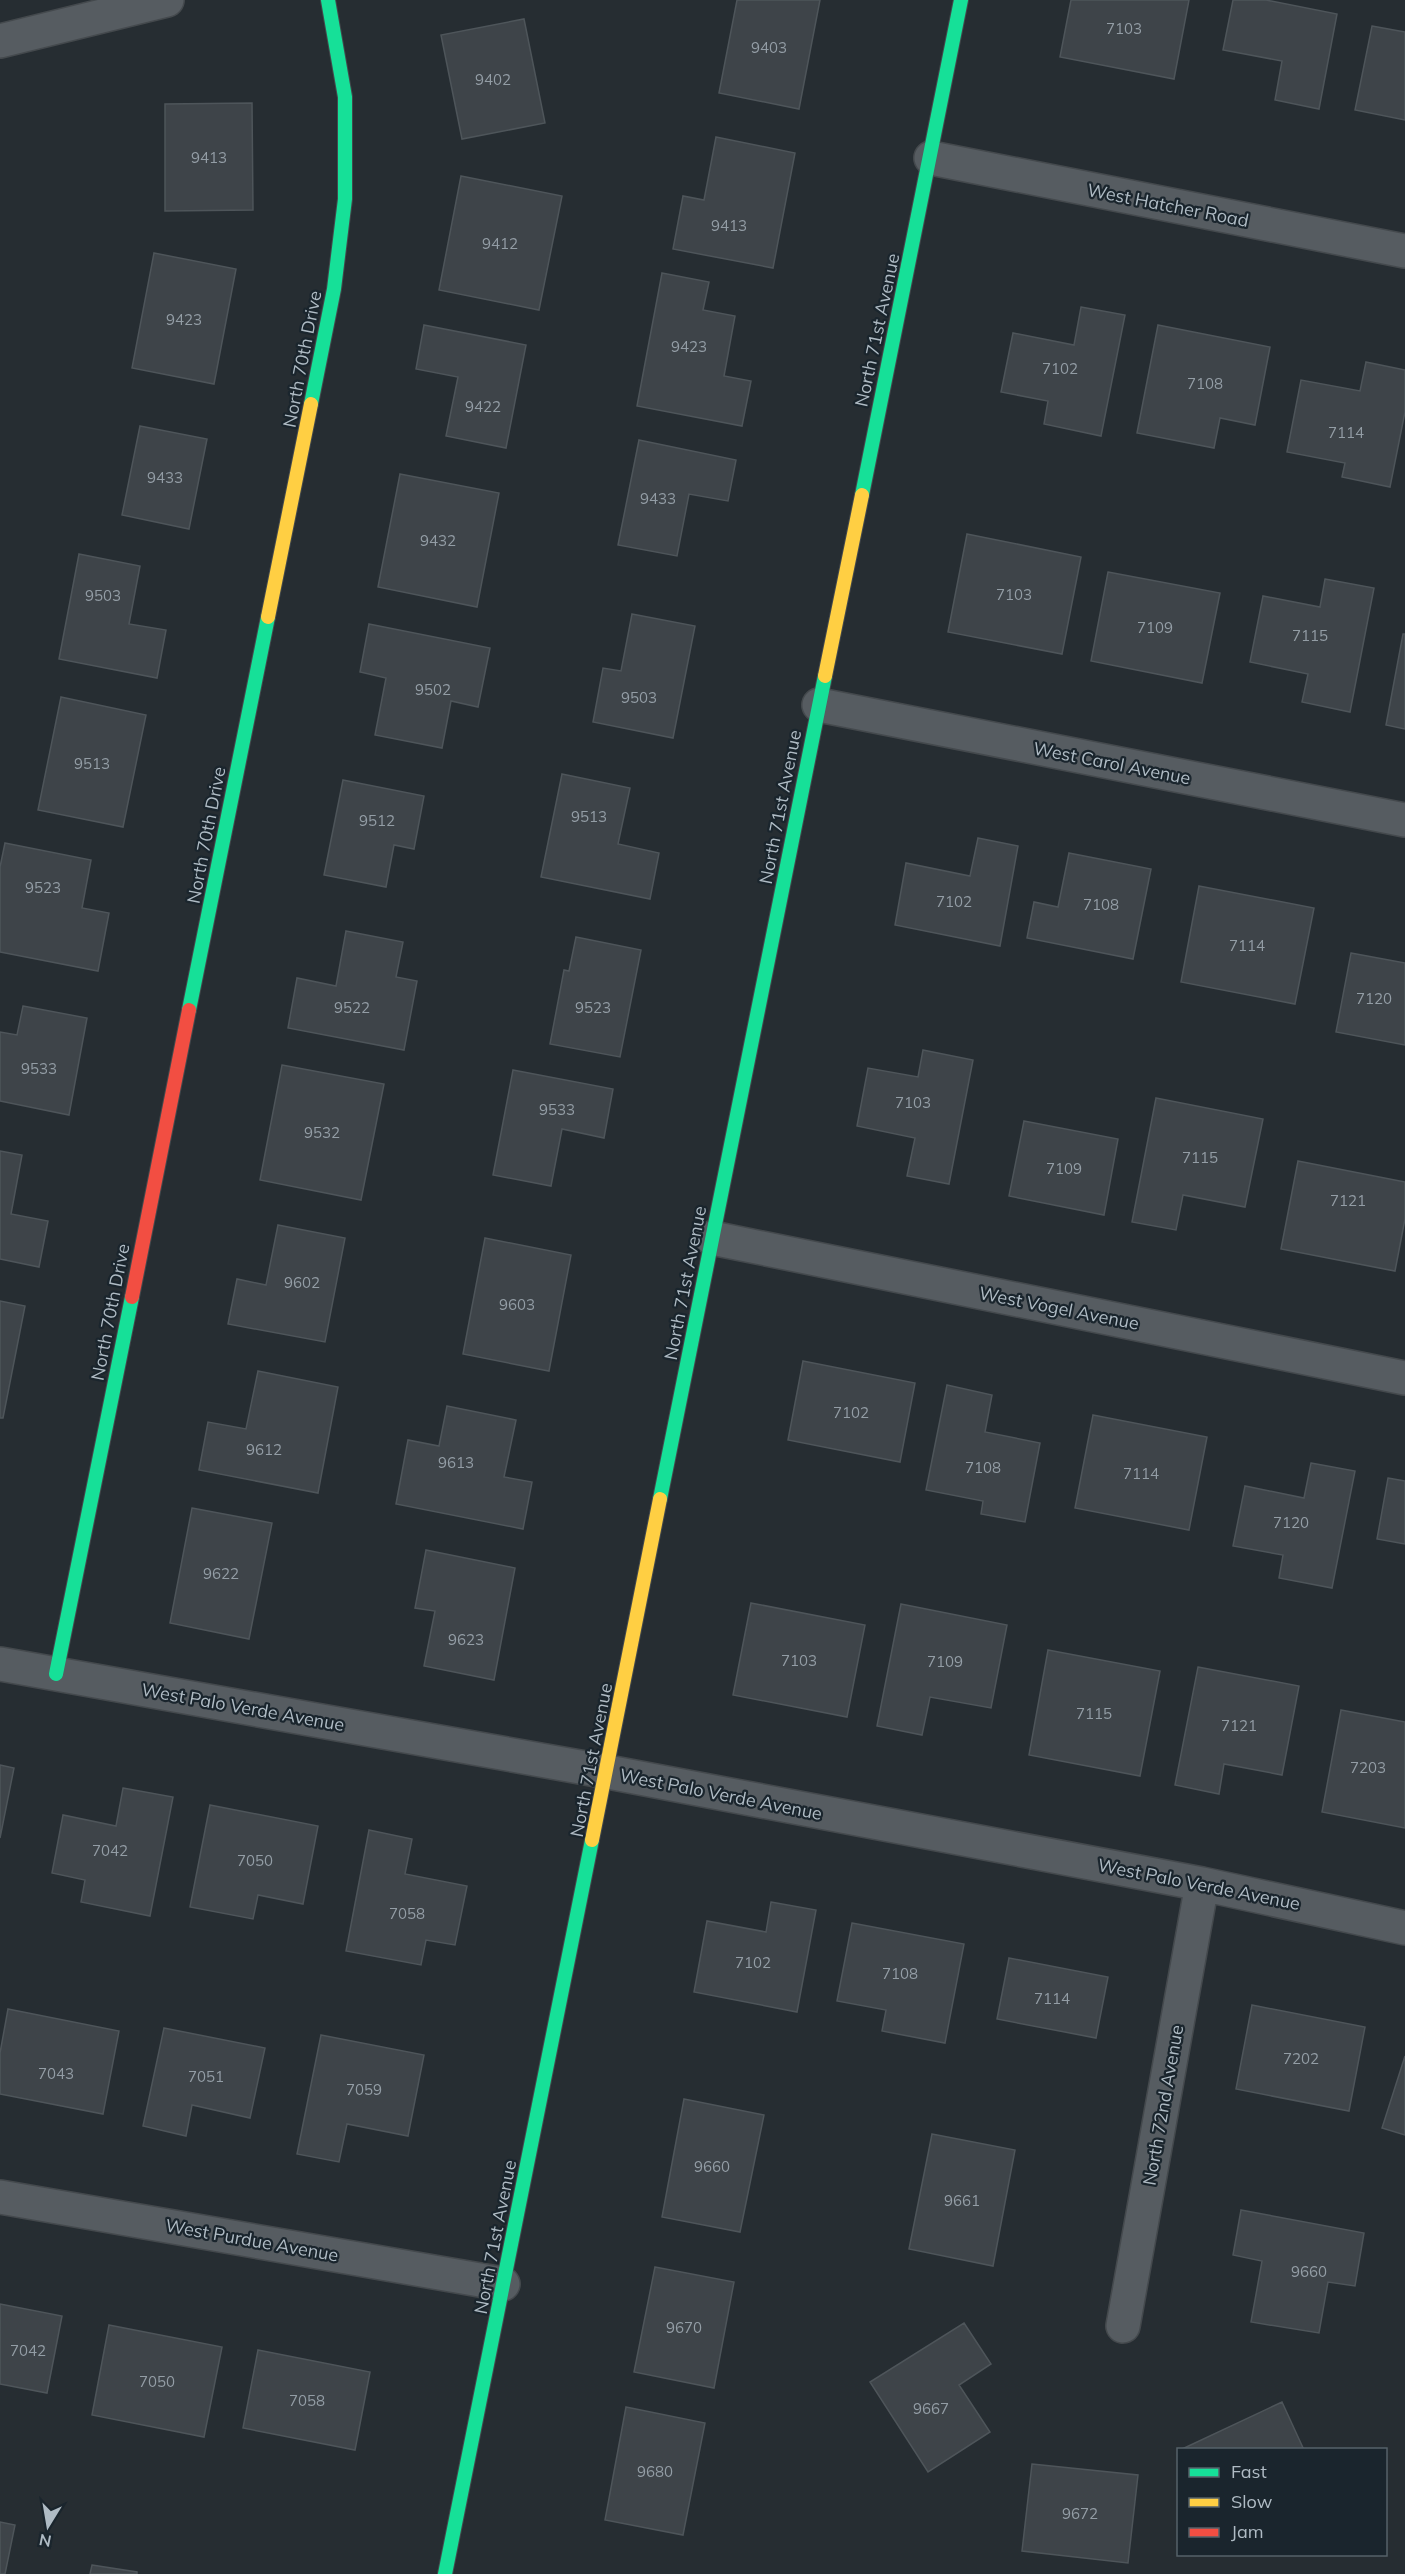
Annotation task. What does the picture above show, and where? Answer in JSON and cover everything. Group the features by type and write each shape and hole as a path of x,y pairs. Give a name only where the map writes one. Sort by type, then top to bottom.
{"street":[{"path":"0,41 167,0"},
{"name":"North 70th Drive","path":"56,1674 334,289 345,199 345,97 328,0"},
{"name":"North 71st Avenue","path":"446,2574 961,0"},
{"name":"West Hatcher Road","path":"931,158 1405,251"},
{"name":"West Carol Avenue","path":"819,705 1405,820"},
{"name":"West Vogel Avenue","path":"712,1238 1405,1378"},
{"name":"West Palo Verde Avenue","path":"0,1664 608,1772 1202,1884 1405,1928"},
{"name":"North 72nd Avenue","path":"1123,2326 1202,1884"},
{"name":"West Purdue Avenue","path":"0,2197 503,2284"}],"building":[{"path":"737,0 820,0 799,109 719,93"},
{"path":"1071,0 1189,0 1174,79 1060,57"},
{"path":"1233,0 1266,0 1337,14 1319,109 1275,100 1282,61 1223,50"},
{"path":"524,19 545,123 462,139 441,35"},
{"path":"1372,26 1405,32 1405,120 1355,110"},
{"path":"252,103 253,210 165,211 165,104"},
{"path":"716,137 795,153 773,268 673,249 683,196 704,200"},
{"path":"461,176 562,196 539,310 439,290"},
{"path":"154,253 236,269 214,384 132,368"},
{"path":"662,273 709,282 703,310 735,316 724,376 751,381 742,426 637,406"},
{"path":"1081,307 1125,315 1101,436 1044,424 1048,401 1001,392 1013,333 1074,345"},
{"path":"424,325 526,345 506,448 446,436 458,377 416,369"},
{"path":"1158,325 1270,347 1255,425 1220,418 1214,448 1137,433"},
{"path":"1366,362 1405,370 1405,412 1390,487 1342,477 1345,463 1287,452 1301,380 1360,391"},
{"path":"140,426 207,439 189,529 122,515"},
{"path":"639,440 736,460 728,501 689,494 677,556 618,545"},
{"path":"400,474 499,493 477,607 378,587"},
{"path":"967,534 1081,557 1062,654 948,632"},
{"path":"79,554 140,566 129,624 166,630 157,678 59,659"},
{"path":"1108,572 1220,593 1202,683 1091,661"},
{"path":"1325,579 1374,588 1350,712 1302,702 1308,674 1250,662 1263,596 1320,607"},
{"path":"632,614 695,626 673,738 593,722 603,668 621,671"},
{"path":"369,624 490,648 478,707 451,701 442,748 375,735 386,678 360,672"},
{"path":"1403,634 1405,634 1405,729 1386,725"},
{"path":"61,697 146,715 123,827 38,810"},
{"path":"562,774 630,788 618,844 659,853 650,899 541,877"},
{"path":"343,780 424,796 414,849 394,845 386,887 324,875"},
{"path":"978,838 1018,846 1000,946 895,925 906,863 970,876"},
{"path":"5,843 91,860 82,908 109,913 98,971 0,952 0,867"},
{"path":"1069,853 1151,869 1133,959 1027,938 1034,902 1058,907"},
{"path":"1199,886 1314,908 1295,1004 1181,982"},
{"path":"346,931 403,942 396,977 417,981 404,1050 288,1028 297,978 336,986"},
{"path":"576,937 641,950 620,1057 550,1044 564,970 569,971"},
{"path":"1351,953 1405,963 1405,1045 1336,1032"},
{"path":"23,1006 87,1018 69,1115 0,1101 0,1032 17,1035"},
{"path":"923,1050 973,1060 949,1184 907,1176 915,1138 857,1126 868,1068 918,1077"},
{"path":"282,1065 384,1084 361,1200 260,1180"},
{"path":"513,1070 613,1089 604,1138 562,1129 551,1186 493,1175"},
{"path":"1156,1098 1263,1119 1245,1207 1183,1195 1176,1230 1132,1222"},
{"path":"1024,1121 1118,1139 1104,1215 1009,1196"},
{"path":"0,1151 22,1155 11,1214 48,1221 39,1267 0,1259"},
{"path":"1298,1161 1405,1182 1405,1219 1395,1271 1281,1249"},
{"path":"278,1225 345,1238 325,1342 228,1324 237,1279 266,1285"},
{"path":"485,1238 571,1255 549,1371 463,1354"},
{"path":"0,1301 25,1306 3,1418 0,1418"},
{"path":"803,1361 915,1383 900,1462 788,1440"},
{"path":"258,1371 338,1387 318,1493 199,1470 208,1422 246,1429"},
{"path":"947,1385 992,1395 985,1432 1040,1443 1025,1522 981,1514 983,1501 926,1490"},
{"path":"447,1406 516,1420 504,1477 532,1482 523,1529 396,1504 408,1440 439,1446"},
{"path":"1093,1415 1207,1437 1189,1530 1075,1508"},
{"path":"1311,1463 1355,1471 1332,1588 1279,1578 1283,1555 1233,1546 1245,1486 1304,1498"},
{"path":"1388,1478 1405,1481 1405,1544 1377,1539"},
{"path":"192,1508 272,1523 249,1639 170,1623"},
{"path":"426,1550 515,1568 494,1680 424,1666 435,1611 415,1608"},
{"path":"751,1603 865,1625 847,1717 733,1695"},
{"path":"901,1604 1007,1625 991,1708 930,1697 922,1735 877,1726"},
{"path":"1048,1650 1160,1671 1140,1776 1029,1755"},
{"path":"1198,1667 1299,1686 1282,1775 1224,1764 1219,1794 1175,1785"},
{"path":"1341,1710 1405,1722 1405,1828 1322,1812"},
{"path":"0,1765 14,1768 0,1838"},
{"path":"123,1788 173,1797 150,1916 81,1902 85,1880 52,1873 63,1815 116,1826"},
{"path":"210,1805 318,1826 303,1904 258,1895 253,1919 190,1907"},
{"path":"369,1830 412,1839 405,1874 467,1886 455,1945 426,1940 421,1965 346,1951"},
{"path":"771,1902 816,1910 797,2012 694,1992 707,1921 766,1932"},
{"path":"852,1923 964,1944 945,2043 882,2031 886,2010 837,2001"},
{"path":"1009,1958 1108,1977 1096,2038 997,2019"},
{"path":"1252,2005 1365,2027 1349,2111 1236,2089"},
{"path":"8,2009 119,2031 103,2114 0,2094 0,2053"},
{"path":"164,2028 265,2048 250,2118 192,2105 186,2136 143,2126"},
{"path":"321,2035 424,2055 408,2136 347,2124 339,2162 297,2154"},
{"path":"1405,2056 1405,2135 1382,2128"},
{"path":"684,2099 764,2115 740,2232 662,2217"},
{"path":"932,2134 1015,2150 993,2266 909,2249"},
{"path":"1241,2210 1364,2233 1355,2286 1328,2282 1319,2333 1251,2322 1262,2261 1233,2255"},
{"path":"655,2267 734,2282 714,2388 634,2372"},
{"path":"0,2304 62,2316 47,2393 0,2384"},
{"path":"964,2323 991,2364 959,2385 990,2432 928,2472 870,2382"},
{"path":"109,2325 222,2347 204,2437 92,2415"},
{"path":"258,2350 370,2372 355,2450 243,2428"},
{"path":"1282,2402 1303,2448 1184,2448"},
{"path":"626,2407 705,2423 683,2535 605,2520"},
{"path":"1032,2464 1138,2475 1128,2563 1022,2551"},
{"path":"0,2522 15,2525 5,2574 0,2574"},
{"path":"92,2565 137,2572 137,2574 90,2574"}],"traffic: fast":[{"path":"311,404 334,289 345,199 345,97 328,0"},
{"path":"862,495 961,0"},
{"path":"189,1010 268,617"},
{"path":"660,1499 825,676"},
{"path":"56,1674 132,1297"},
{"path":"445,2574 592,1840"}],"traffic: slow":[{"path":"268,617 311,404"},
{"path":"825,676 862,495"},
{"path":"592,1840 660,1499"}],"traffic: jam":[{"path":"132,1297 189,1010"}]}
